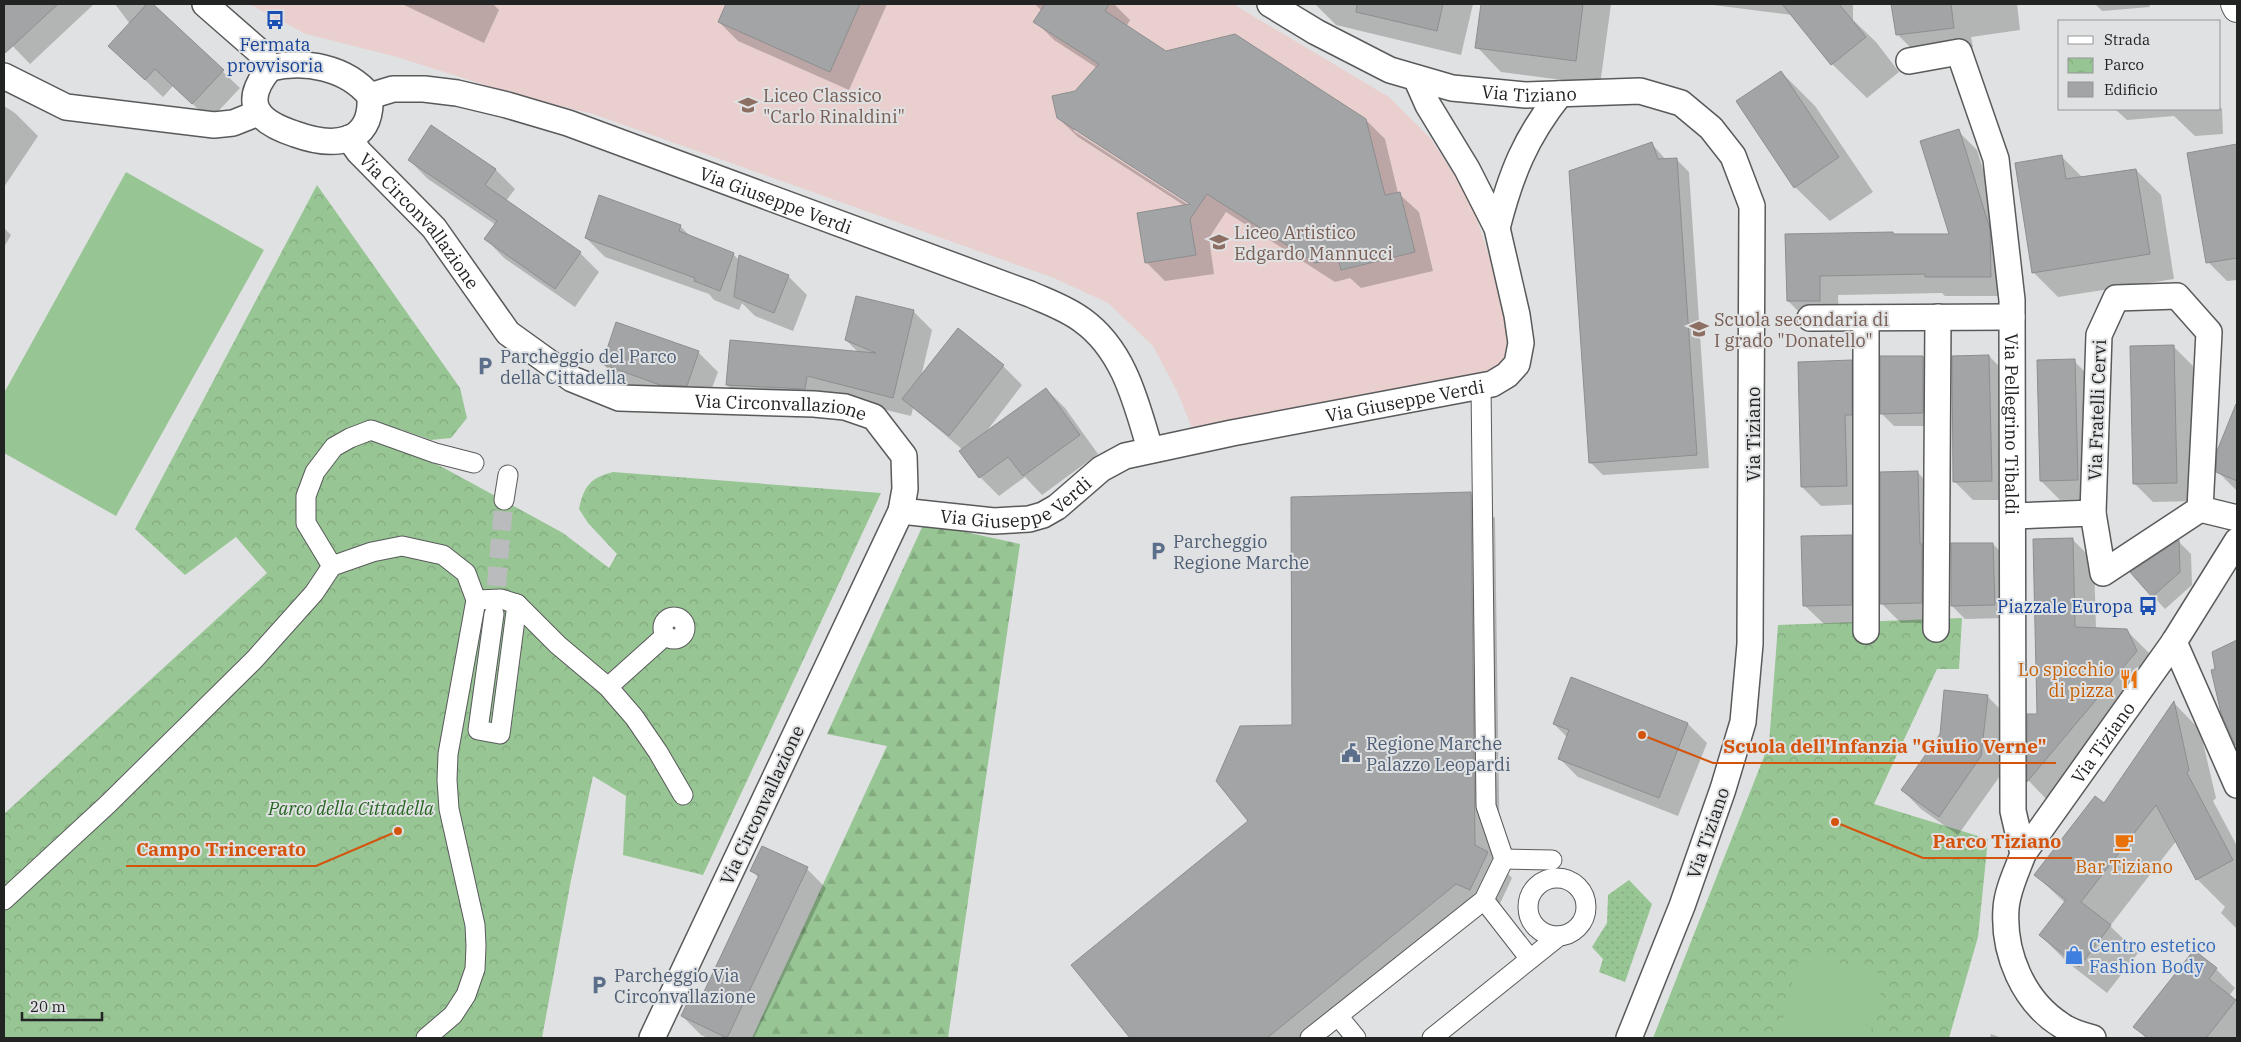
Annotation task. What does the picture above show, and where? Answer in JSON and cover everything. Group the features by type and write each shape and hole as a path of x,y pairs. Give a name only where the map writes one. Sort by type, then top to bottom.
{"main road":[{"path":"2235,4 2237,8"}],"street":[{"path":"205,4 261,53 270,68"},
{"name":"Via Tiziano","path":"1270,4 1368,60 1416,78 1452,88 1526,95 1640,91 1681,103 1711,128 1733,156 1752,206 1750,644 1743,722 1723,789 1682,906 1629,1038"},
{"name":"Via Pellegrino Tibaldi","path":"1909,61 1959,52 1996,159 2012,317 2013,811 2023,854"},
{"path":"4,76 66,107 214,125 233,123 258,113 255,101 257,88 270,68 287,64 306,64 326,68 350,79 370,96"},
{"name":"Via Giuseppe Verdi","path":"901,512 994,521 1028,519 1042,515 1057,506 1112,462 1150,449 1492,384 1506,375 1517,364 1520,354 1520,330 1498,228 1467,169 1428,105 1416,78"},
{"name":"Via Giuseppe Verdi","path":"370,96 393,89 424,89 507,105 568,122 1030,294 1060,307 1082,320 1102,338 1121,365 1135,399 1150,449"},
{"name":"Via Giuseppe Verdi","path":"1498,228 1507,191 1519,158 1544,114 1560,94"},
{"name":"Via Circonvallazione","path":"258,113 266,122 300,136 327,143 349,138 357,134 364,125 370,104 370,96"},
{"name":"Via Circonvallazione","path":"349,138 358,152 434,228 508,333 572,379 620,398 814,404 845,407 874,417 904,456 906,489 901,512 652,1038"},
{"name":"Via Fratelli Cervi","path":"2178,296 2209,332 2200,509 2103,573 2093,513 2098,335 2116,298 2178,296"},
{"path":"1936,629 1938,317"},
{"path":"1810,318 2012,317"},
{"path":"1866,318 1866,631"},
{"path":"1310,1038 1484,900 1504,859 1486,806 1481,386"},
{"path":"332,566 306,522 306,496 315,472 334,448 350,438 371,430 435,453 474,463"},
{"path":"504,500 508,475"},
{"path":"2200,509 2237,518"},
{"path":"2013,516 2093,513"},
{"name":"Via Tiziano","path":"2093,1038 2059,1024 2037,1004 2019,979 2008,943 2006,908 2012,882 2023,854 2174,642 2237,541"},
{"path":"4,900 108,804 254,660 314,593 332,566 372,552 402,546 443,555 466,573 476,600 448,754 447,780 456,847 474,925 476,946 475,969 466,995 453,1015 426,1038"},
{"path":"476,600 502,599 517,604 558,645 608,687 634,717 684,795"},
{"path":"494,614 478,730 500,734 517,604"},
{"path":"608,687 666,635"},
{"path":"2174,642 2237,785"},
{"path":"1504,859 1544,860 1544,881"},
{"path":"1432,1038 1559,936 1568,934 1582,922 1586,914 1584,895 1578,888 1562,879 1544,881 1536,887 1531,896 1530,915 1540,931 1559,936"},
{"path":"1484,900 1530,959"},
{"path":"1338,1016 1356,1038"}],"shaded area":[{"name":"Liceo Artistico Edgardo Mannucci","path":"249,4 1233,4 1389,97 1431,139 1470,200 1496,275 1511,341 1508,369 1195,436 1178,393 1153,346 1108,303 1054,278 593,114 516,95 397,57 306,34"}],"green space":[{"path":"126,172 264,250 116,516 4,453 4,393"},
{"name":"Parco della Cittadella","path":"317,185 460,388 467,418 451,438 431,440 400,429 392,442 563,533 609,568 617,554 588,523 579,509 583,494 589,484 605,474 613,472 881,493 703,875 623,855 626,796 593,776 571,880 542,1038 4,1038 4,814 267,573 236,537 185,575 135,529"},
{"path":"924,523 1020,544 948,1038 752,1038 887,746 827,734"},
{"path":"1962,618 1959,669 1937,669 1874,804 1988,839 1978,937 1949,1038 1653,1038 1769,744 1778,625"},
{"path":"1629,880 1652,904 1625,982 1599,972 1603,959 1592,947 1607,923 1608,895"},
{"path":"1800,953 1885,975 1869,1038 1778,1038"}],"building":[{"path":"4,4 58,4 4,54"},
{"path":"147,4 153,4 224,70 192,104 155,69 145,80 108,46"},
{"path":"726,4 860,4 830,72 718,22"},
{"path":"1045,4 1109,4 1105,11 1166,51 1235,34 1366,119 1385,195 1400,192 1415,252 1341,270 1338,258 1315,263 1207,194 1190,219 1196,255 1145,263 1137,213 1190,204 1057,118 1052,96 1075,91 1099,64 1033,22"},
{"path":"1357,4 1443,4 1437,31 1356,12"},
{"path":"1481,4 1583,4 1576,61 1475,48"},
{"path":"1782,4 1839,4 1866,37 1831,65"},
{"path":"1891,4 1951,4 1954,28 1896,35"},
{"path":"1781,71 1839,157 1794,188 1736,101"},
{"path":"431,125 496,169 485,185 581,252 555,289 484,239 497,221 408,160"},
{"path":"1959,129 1990,229 1991,277 1925,277 1925,274 1820,276 1820,301 1787,301 1785,234 1893,232 1893,234 1949,234 1920,141"},
{"path":"1652,142 1658,159 1677,158 1697,455 1589,463 1569,171"},
{"path":"2237,144 2237,258 2206,263 2187,153"},
{"path":"2062,155 2066,179 2136,169 2150,254 2032,273 2015,163"},
{"path":"599,195 681,225 679,231 734,253 720,291 694,281 695,278 585,238"},
{"path":"739,255 789,275 774,313 734,297"},
{"path":"856,296 914,310 893,398 807,376 805,389 726,385 730,340 876,353 845,340"},
{"path":"616,322 699,351 687,386 660,385 602,364"},
{"path":"958,328 1004,365 949,436 902,399"},
{"path":"2174,345 2177,483 2133,484 2130,346"},
{"path":"1989,355 1992,481 1953,482 1952,356"},
{"path":"1880,356 1923,356 1923,413 1880,414"},
{"path":"2075,359 2078,480 2040,481 2037,360"},
{"path":"1852,360 1852,415 1845,415 1847,486 1801,487 1798,362"},
{"path":"1046,388 1080,435 1023,476 1008,457 979,478 959,451"},
{"path":"2236,404 2237,481 2216,472 2217,451"},
{"path":"1918,471 1920,544 1922,544 1922,603 1880,604 1880,472"},
{"name":"Regione Marche Palazzo Leopardi","path":"1471,492 1475,845 1488,852 1470,890 1456,884 1267,1038 1130,1038 1071,965 1248,821 1216,781 1240,726 1292,725 1291,497"},
{"path":"1852,535 1852,605 1803,606 1801,536"},
{"path":"2073,538 2075,627 2127,629 2137,651 2027,782 2027,714 2037,714 2033,539"},
{"path":"2179,540 2180,572 2152,597 2130,572"},
{"path":"1951,543 1993,543 1995,605 1951,606"},
{"path":"2237,640 2237,745 2235,745 2221,713 2211,670 2215,669 2212,652"},
{"path":"1571,677 1688,723 1659,798 1558,759 1569,730 1553,724"},
{"path":"1944,690 1988,695 1981,756 1939,817 1901,790 1940,734"},
{"path":"2174,701 2189,770 2187,773 2233,860 2196,880 2156,805 2081,902 2111,925 2079,967 2039,935 2066,900 2034,875 2095,796 2104,803"},
{"path":"762,846 808,867 727,1038 681,1016 693,991 702,996 759,875 750,871"},
{"path":"2194,950 2217,968 2209,979 2236,1000 2206,1038 2148,1038 2133,1027"}],"tunnel":[{"path":"494,614 504,500"}],"place":[{"name":"Fermata provvisoria","path":"275,20"},
{"name":"Liceo Classico \"Carlo Rinaldini\"","path":"748,105"},
{"name":"Liceo Artistico Edgardo Mannucci","path":"1219,242"},
{"name":"Scuola secondaria di I grado \"Donatello\"","path":"1699,329"},
{"name":"Parcheggio del Parco della Cittadella","path":"485,366"},
{"name":"Parcheggio Regione Marche","path":"1158,551"},
{"name":"Piazzale Europa","path":"2148,606"},
{"name":"Lo spicchio di pizza","path":"2129,679"},
{"name":"Scuola dell'Infanzia \"Giulio Verne\"","path":"1642,735"},
{"name":"Regione Marche Palazzo Leopardi","path":"1351,753"},
{"name":"Parco Tiziano","path":"1835,822"},
{"name":"Campo Trincerato","path":"398,831"},
{"name":"Bar Tiziano","path":"2124,842"},
{"name":"Centro estetico Fashion Body","path":"2074,955"},
{"name":"Parcheggio Via Circonvallazione","path":"599,985"}]}
